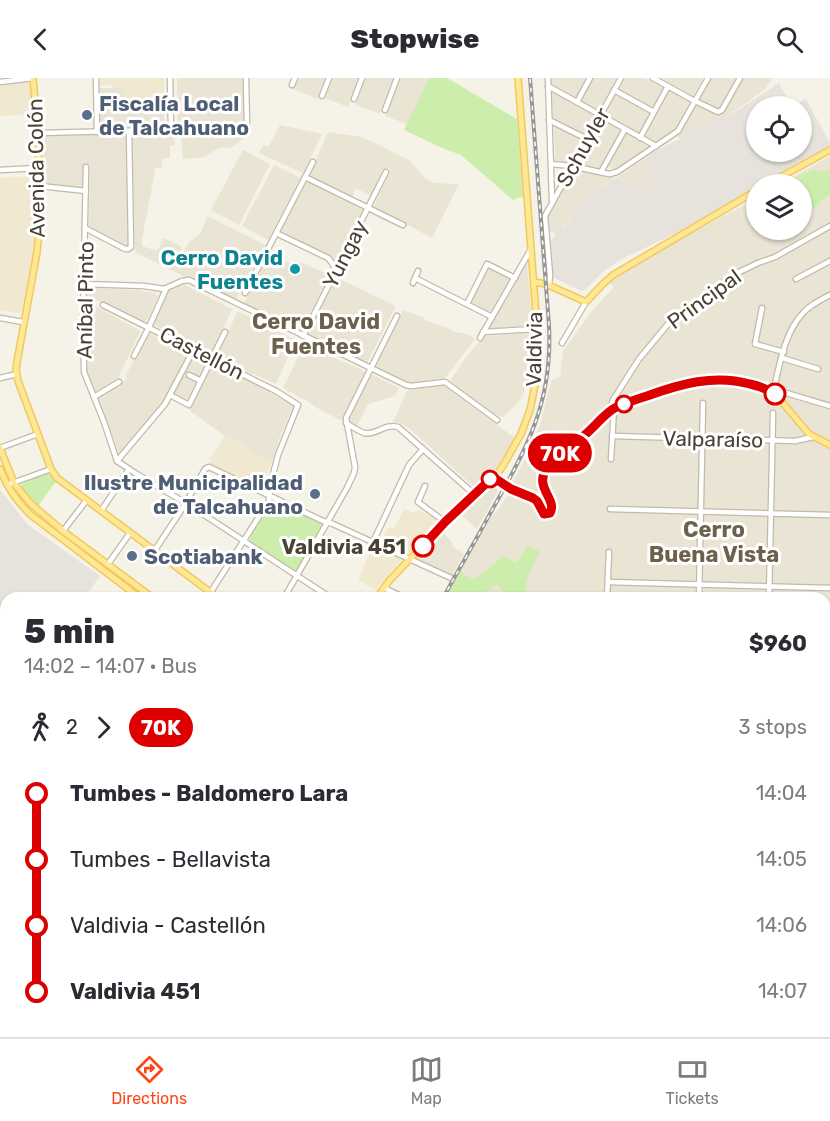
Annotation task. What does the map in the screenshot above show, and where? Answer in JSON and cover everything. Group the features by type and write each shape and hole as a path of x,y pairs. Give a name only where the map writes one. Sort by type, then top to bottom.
{"main road":[{"name":"Avenida Colón","path":"33,78 38,133 40,221 16,374 51,469 59,481 210,592"},
{"name":"Valdivia","path":"381,592 445,522 502,468 528,416 536,380 538,350 518,78"},
{"path":"786,174 830,150"},
{"path":"534,282 586,302 606,280 621,270 746,197"},
{"path":"493,477 511,489 535,500 544,514 551,512 552,505 543,484 546,468 555,457 590,431 605,415 614,409 662,390 711,379 745,382 764,388 773,393 813,437 830,445"},
{"path":"0,448 14,483 30,503 63,531 145,592"},
{"path":"0,469 11,491 31,515 133,592"},
{"path":"62,539 63,531"},
{"path":"97,565 108,564"}],"street":[{"path":"0,82 33,78"},
{"path":"96,78 97,132"},
{"path":"170,78 171,130"},
{"path":"38,133 246,127 246,78"},
{"path":"292,86 295,78"},
{"path":"322,96 329,78"},
{"path":"354,99 363,78"},
{"path":"385,110 397,78"},
{"path":"548,78 552,203"},
{"path":"578,102 590,78"},
{"name":"Schuyler","path":"549,286 545,216 621,78"},
{"path":"653,78 720,111 740,78"},
{"path":"551,164 615,174 678,131 708,78"},
{"path":"548,86 656,146"},
{"path":"640,138 668,86"},
{"path":"614,90 654,112"},
{"path":"549,120 587,139"},
{"path":"602,172 625,129"},
{"path":"86,228 125,249 130,248 129,131"},
{"path":"245,293 313,162"},
{"name":"Aníbal Pinto","path":"86,167 84,372 117,461"},
{"path":"0,170 39,168"},
{"name":"Yungay","path":"303,336 387,172"},
{"path":"305,177 403,225"},
{"path":"40,186 86,191"},
{"name":"Principal","path":"611,459 613,399 653,340 673,318 705,300 735,274 775,257 830,226"},
{"path":"276,233 329,259 335,273"},
{"path":"480,339 531,249"},
{"path":"796,279 830,261"},
{"path":"467,304 487,264 515,278"},
{"path":"418,271 414,280 492,317"},
{"path":"84,284 131,285 166,289 189,280 409,386 445,382 497,420"},
{"path":"134,356 166,289"},
{"path":"830,295 809,308 792,330 773,393 783,392 830,406"},
{"path":"562,343 586,302"},
{"name":"Castellón","path":"103,305 212,358 298,405 278,455 270,495"},
{"path":"762,308 755,344 818,369"},
{"path":"287,592 328,523 355,470 346,416 396,316"},
{"path":"0,318 23,322"},
{"path":"483,332 537,329"},
{"path":"170,395 189,405 225,332"},
{"path":"194,349 160,410 117,461 321,592"},
{"path":"0,378 16,374"},
{"path":"189,375 201,381"},
{"path":"94,398 119,382"},
{"path":"699,592 704,404"},
{"path":"769,592 773,413"},
{"path":"346,423 367,433 373,433 388,426 396,427 474,494"},
{"path":"0,448 38,434"},
{"name":"Valparaíso","path":"612,436 800,441 813,437"},
{"path":"373,542 409,465 423,449"},
{"path":"155,550 207,467 451,578"},
{"path":"7,485 51,469"},
{"path":"101,511 129,470"},
{"path":"11,491 14,483"},
{"path":"425,486 418,503 445,522"},
{"path":"212,592 269,501 270,495"},
{"path":"63,531 86,501"},
{"path":"610,509 830,515"},
{"path":"108,564 130,533"},
{"path":"607,592 609,552"},
{"path":"608,582 830,588"},
{"path":"384,588 392,592"}],"shaded area":[{"path":"99,78 164,78 164,100 125,101 124,88 112,88 112,85 99,86"},
{"path":"177,78 243,78 244,123 242,125 178,127"},
{"path":"299,78 325,78 317,99 294,89"},
{"path":"333,78 359,78 348,107 325,98"},
{"path":"366,78 393,78 380,114 356,105"},
{"path":"400,78 429,78 407,124 385,116"},
{"path":"551,78 587,78 577,99 552,85"},
{"path":"592,78 617,78 599,111 580,101"},
{"path":"626,78 645,78 665,89 653,109 619,90"},
{"path":"662,78 703,78 693,96"},
{"path":"711,78 737,78 720,109 699,99"},
{"path":"743,78 772,78 766,88 755,96 746,96 746,103 724,119 709,123 680,139 677,137 697,104 721,114"},
{"path":"32,81 34,114 0,116 0,84"},
{"path":"779,83 786,96 759,96"},
{"path":"99,88 124,88 125,101 164,100 164,126 99,128"},
{"path":"669,90 690,102 676,128 654,143 643,137"},
{"path":"553,91 596,116 586,136 553,119"},
{"path":"616,95 651,114 640,134 605,115"},
{"path":"746,105 746,162 806,162 783,174 746,174 746,195 705,219 620,260 582,291 552,277 550,241 555,237 555,233 549,232 547,226 562,229 586,197 619,176 628,189 641,180 649,190 656,186 641,161 720,117 724,119"},
{"path":"812,110 830,143 830,150 812,159"},
{"path":"603,119 622,130 601,169 578,163"},
{"path":"280,125 322,134 302,173 259,153 263,145 269,146"},
{"path":"554,126 584,139 571,163 555,161"},
{"path":"245,131 243,139 230,148 219,148 204,157 183,159 181,134"},
{"path":"328,132 361,137 377,144 410,161 425,178 434,183 459,184 432,238 374,207 391,169 386,167 371,196 356,188 352,198 311,176 310,173"},
{"path":"626,132 650,146 615,170 608,166"},
{"path":"123,134 126,137 128,245 125,247 90,227 90,164 83,164 82,186 80,187 45,183 43,136"},
{"path":"174,134 175,145 170,146 170,158 162,159 162,167 155,168 142,246 157,251 164,238 182,247 179,256 181,257 189,242 200,234 208,216 265,245 236,299 135,252 132,138 135,135"},
{"path":"243,150 270,164 239,225 211,210"},
{"path":"830,156 830,592 448,592 489,521 516,485 512,483 530,450 540,425 552,380 560,377 563,351 591,312 614,287 609,282 652,254 746,204 746,240 812,240 812,174 798,174"},
{"path":"641,161 656,186 649,190 628,189 619,176"},
{"path":"274,165 301,178 268,240 242,226"},
{"path":"575,167 616,177 586,197 561,229 547,226 546,217"},
{"path":"36,176 37,227 22,311 19,313 0,310 0,178"},
{"path":"306,181 363,210 337,265 328,256 279,231"},
{"path":"270,253 297,267 300,262 330,275 301,331 244,303"},
{"path":"527,263 532,325 488,329 525,264"},
{"path":"487,267 510,278 490,313 472,304 471,301"},
{"path":"337,278 396,306 367,363 308,336 307,333"},
{"path":"183,284 232,309 212,353 152,324 167,292"},
{"path":"90,288 137,290 155,293 158,296 147,321 144,322 87,296"},
{"path":"88,302 140,332 118,378 95,392 87,376"},
{"path":"403,310 475,339 445,378 409,383 375,367"},
{"path":"237,312 296,340 276,384 217,357"},
{"path":"148,333 189,351 169,393 119,453 98,398 127,379 126,375"},
{"path":"532,333 531,372 525,390 518,403 503,417 496,415 450,381 484,336"},
{"path":"304,344 366,372 342,421 283,388"},
{"path":"194,352 210,359 201,379 184,371"},
{"path":"213,363 294,406 271,464 190,411"},
{"path":"182,375 198,383 188,403 172,395"},
{"path":"373,375 399,388 395,396 368,404 356,428 347,422 370,376"},
{"path":"440,385 515,438 497,469 476,486 473,486 409,428 393,422 407,391"},
{"path":"226,434 271,464 262,488 209,465 210,458"},
{"path":"490,485 498,491 477,529 460,513"},
{"path":"0,490 28,525 100,576 88,592 0,592"},
{"path":"404,509 414,513 417,509 439,520 439,523 407,554 382,542 387,528 394,529"},
{"path":"442,531 453,543 452,546 464,554 452,576 415,559"},
{"path":"373,545 403,559 377,591 358,580"}],"green space":[{"path":"429,78 447,78 517,119 523,197 514,201 461,155 404,130"},
{"path":"814,169 822,172 830,169 830,194 816,207 812,208 812,174 803,174"},
{"path":"49,471 56,481 38,506 21,488 22,484"},
{"path":"274,501 321,522 323,526 297,570 293,570 250,542 250,537"},
{"path":"528,545 540,552 531,569 526,592 504,592 496,584 487,592 447,592 460,569 464,575 474,579 503,556 516,563"}],"railway":[{"path":"446,592 517,465 536,422 547,377 549,325 530,78"}],"bus line":[{"name":"70K","path":"423,546 493,477 511,489 533,498 544,514 550,513 552,505 543,484 546,468 558,454 590,431 605,415 618,406 662,390 711,379 745,382 775,394"}],"place":[{"name":"Fiscalía Local de Talcahuano","path":"87,115"},
{"name":"Cerro David Fuentes","path":"295,269"},
{"name":"Ilustre Municipalidad de Talcahuano","path":"315,494"},
{"name":"Valdivia 451","path":"423,546"},
{"name":"Scotiabank","path":"132,556"}],"district":[{"name":"Cerro David Fuentes","path":"316,334"},
{"name":"Cerro Buena Vista","path":"714,542"}]}
